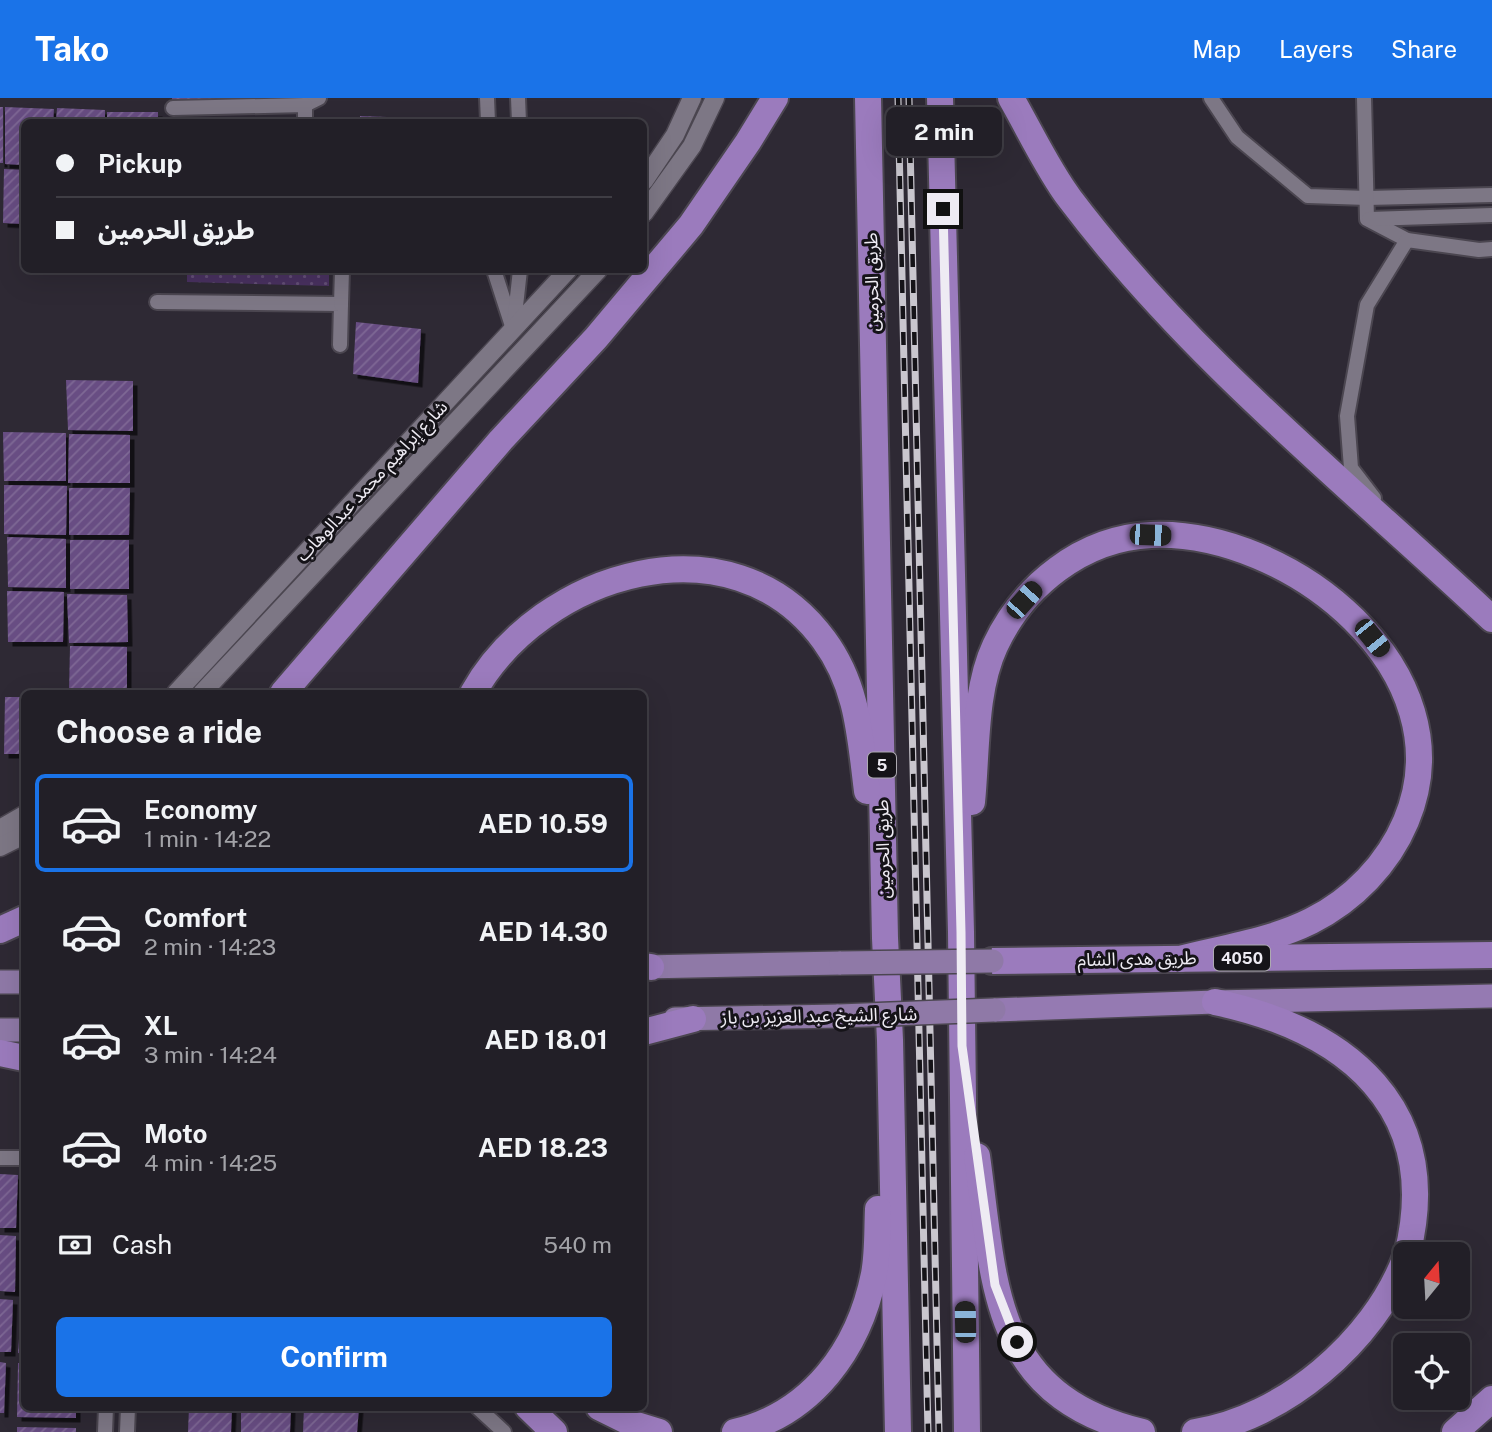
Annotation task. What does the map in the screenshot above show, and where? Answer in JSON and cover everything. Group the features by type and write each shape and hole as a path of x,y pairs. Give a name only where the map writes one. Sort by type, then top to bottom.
{"highway":[{"path":"286,690 501,440 596,338 691,225 775,98"},
{"name":"طريق الحرمين","path":"868,98 898,1432"},
{"path":"940,98 961,932 967,1432"},
{"path":"1011,98 1068,197 1149,297 1245,393 1492,619"},
{"path":"961,932 983,681 1003,630 1036,588 1076,556 1112,543 1150,535 1197,539 1241,550 1298,577 1337,605 1372,638 1393,668 1408,701 1416,740 1417,769 1408,815 1392,848 1370,877 1342,901 1293,929 1180,959"},
{"path":"474,690 489,667 530,627 565,604 626,577 667,569 701,569 733,575 777,595 802,615 825,640 842,670 858,712 885,938"},
{"path":"0,930 21,920"},
{"name":"طريق هدى الشام","path":"992,961 1492,955"},
{"path":"994,1010 1492,996"},
{"path":"1215,1002 1262,1014 1306,1033 1353,1062 1384,1095 1401,1125 1411,1159 1414,1218 1409,1242"},
{"path":"647,1031 693,1019"},
{"path":"735,1432 776,1417 806,1397 831,1372 858,1327 874,1273 890,1040"},
{"path":"962,1046 995,1285 1008,1324 1026,1360 1050,1389 1091,1415 1142,1432"},
{"path":"0,1053 21,1057"},
{"path":"1195,1432 1222,1426 1260,1411 1319,1372 1354,1339 1382,1306 1393,1284"},
{"path":"1455,1432 1492,1399"},
{"path":"532,1411 554,1432"},
{"path":"607,1411 659,1432"}],"main road":[{"path":"647,967 992,961"},
{"path":"0,982 21,982"},
{"name":"شارع الشيخ عبد العزيز بن باز","path":"647,1020 994,1010"},
{"path":"0,1030 21,1030"}],"street":[{"path":"173,108 305,105 320,98"},
{"path":"487,98 488,119"},
{"path":"518,98 519,119"},
{"path":"647,177 675,135 692,98"},
{"path":"647,210 692,146 715,98"},
{"path":"1211,98 1237,137 1308,196 1367,198 1492,195"},
{"path":"1364,98 1367,219"},
{"path":"305,105 305,119"},
{"path":"1367,219 1492,215"},
{"path":"1367,219 1407,240 1479,250 1492,249"},
{"path":"1401,534 1351,468 1347,416 1367,305 1407,240"},
{"path":"340,345 342,273"},
{"path":"495,273 513,329"},
{"path":"513,329 520,273"},
{"name":"شارع إبراهيم محمد عبدالوهاب","path":"179,690 565,273"},
{"path":"205,690 595,273"},
{"path":"157,302 341,304"},
{"path":"0,829 21,817"},
{"path":"0,847 21,836"},
{"path":"0,1158 21,1158"},
{"path":"106,1411 106,1432"},
{"path":"127,1432 128,1411"},
{"path":"481,1411 504,1432"}],"shaded area":[{"path":"187,273 329,273 329,286 187,282"}],"building":[{"path":"172,98 265,98 264,103 172,102"},
{"path":"0,107 3,107 3,163 0,163"},
{"path":"5,107 54,109 53,119 21,119 21,165 5,164"},
{"path":"57,108 105,110 105,119 56,119"},
{"path":"107,112 158,112 158,119 107,119"},
{"path":"360,116 414,118 414,119 360,119"},
{"path":"4,169 21,170 21,224 3,223"},
{"path":"356,322 421,329 418,383 353,374"},
{"path":"66,380 133,381 133,431 68,430"},
{"path":"3,432 66,433 66,481 4,481"},
{"path":"69,434 130,435 130,483 68,483"},
{"path":"4,485 67,486 66,535 4,534"},
{"path":"69,488 130,488 129,535 69,535"},
{"path":"7,537 66,539 66,588 8,587"},
{"path":"70,540 129,540 129,589 70,589"},
{"path":"7,591 64,592 63,642 8,642"},
{"path":"67,594 127,595 128,642 69,643"},
{"path":"70,646 127,647 127,690 69,690"},
{"path":"5,697 21,697 21,754 4,754"},
{"path":"0,1174 18,1175 16,1228 0,1228"},
{"path":"0,1235 16,1236 15,1292 0,1291"},
{"path":"0,1299 13,1300 11,1352 0,1352"},
{"path":"21,1312 21,1354 18,1353"},
{"path":"0,1362 6,1363 4,1413 0,1413"},
{"path":"18,1363 21,1363 21,1411 76,1411 76,1418 17,1417"},
{"path":"189,1411 232,1411 231,1432 188,1432"},
{"path":"241,1411 291,1411 290,1432 241,1432"},
{"path":"304,1411 359,1411 357,1432 303,1432"},
{"path":"17,1427 76,1428 76,1432 17,1432"}],"railway":[{"path":"898,98 928,1432"},
{"path":"909,98 939,1432"}],"route":[{"path":"943,209 962,1046 995,1285 1000,1305 1017,1342"}]}
